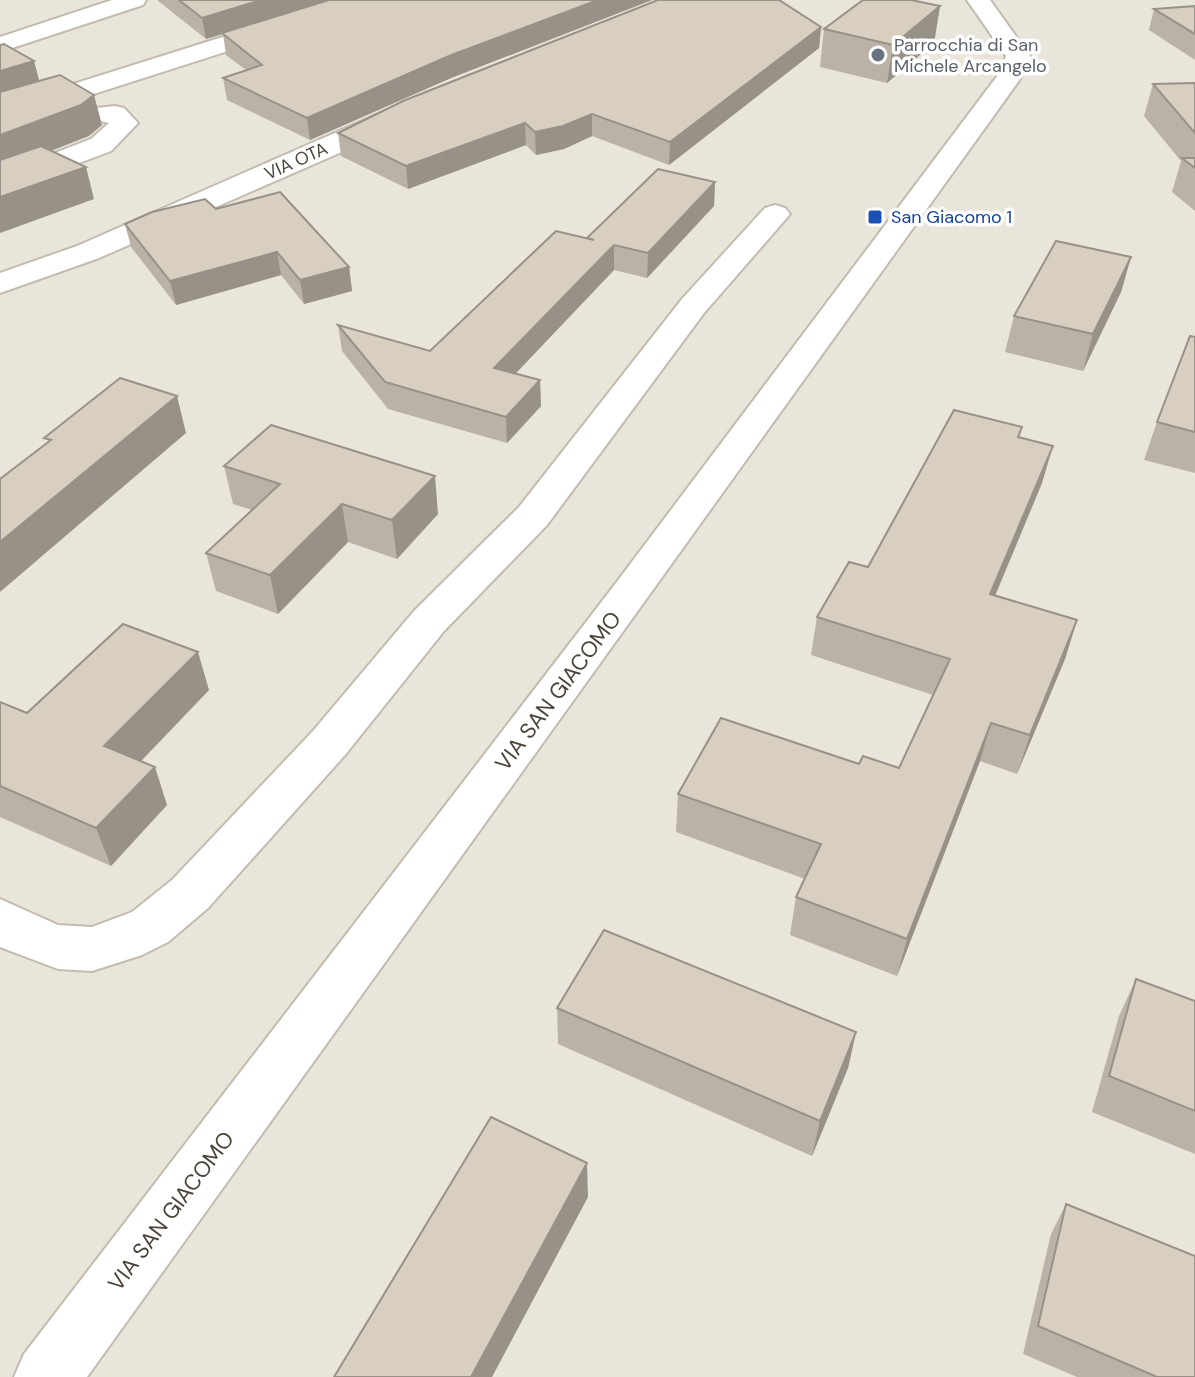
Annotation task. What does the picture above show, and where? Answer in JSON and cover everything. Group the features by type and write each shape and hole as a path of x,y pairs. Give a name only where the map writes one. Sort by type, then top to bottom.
{"street":[{"path":"0,45 135,0"},
{"path":"0,116 363,0"},
{"name":"VIA SAN GIACOMO","path":"47,1377 631,593 1009,77 1018,56 978,0"},
{"name":"VIA OTA","path":"0,284 88,252 409,109"},
{"path":"0,184 101,145 125,123 115,114 105,114"},
{"path":"0,920 23,935 58,947 92,949 124,940 150,927 190,894 329,743 429,621 533,516 693,306 775,214"}],"shaded area":[{"path":"0,0 1195,0 1195,1377 0,1377"}],"building":[{"path":"179,0 261,0 202,18"},
{"path":"329,0 598,0 449,56 307,118 223,78 262,65 222,33"},
{"path":"658,0 779,0 821,27 670,142 592,114 563,126 535,132 525,123 406,166 338,133 403,101"},
{"path":"863,0 911,0 940,6 893,45 824,29"},
{"path":"1195,6 1195,34 1154,9"},
{"path":"4,44 34,61 0,71 0,45"},
{"path":"60,75 94,95 81,105 0,135 0,92"},
{"path":"1195,83 1195,133 1153,84"},
{"path":"41,146 86,167 0,197 0,160"},
{"path":"1182,158 1195,158 1195,168"},
{"path":"658,169 715,182 648,253 614,245 494,368 540,380 506,417 385,382 338,325 430,351 556,231 594,240 587,238"},
{"path":"280,192 349,267 300,280 277,252 170,281 125,224 152,212 205,199 216,209"},
{"path":"1056,241 1131,257 1093,334 1014,316"},
{"path":"1190,336 1195,337 1195,432 1157,422"},
{"path":"120,378 177,396 0,542 0,479 51,440 44,438"},
{"path":"954,410 1022,427 1018,437 1053,446 990,594 1077,620 1030,735 991,723 907,939 796,897 821,844 678,794 721,718 859,764 863,756 899,768 950,659 817,617 849,562 868,567"},
{"path":"271,425 435,476 392,520 342,504 270,575 206,553 280,484 224,466"},
{"path":"123,624 198,652 104,746 155,767 96,828 0,786 0,702 27,713"},
{"path":"604,930 856,1032 820,1121 557,1008"},
{"path":"1136,979 1195,1001 1195,1111 1109,1076"},
{"path":"491,1117 587,1163 471,1377 334,1377"},
{"path":"1066,1204 1195,1256 1195,1377 1157,1377 1038,1326"}],"place":[{"name":"Parrocchia di San Michele Arcangelo","path":"878,55"},
{"name":"San Giacomo 1","path":"875,217"}]}
